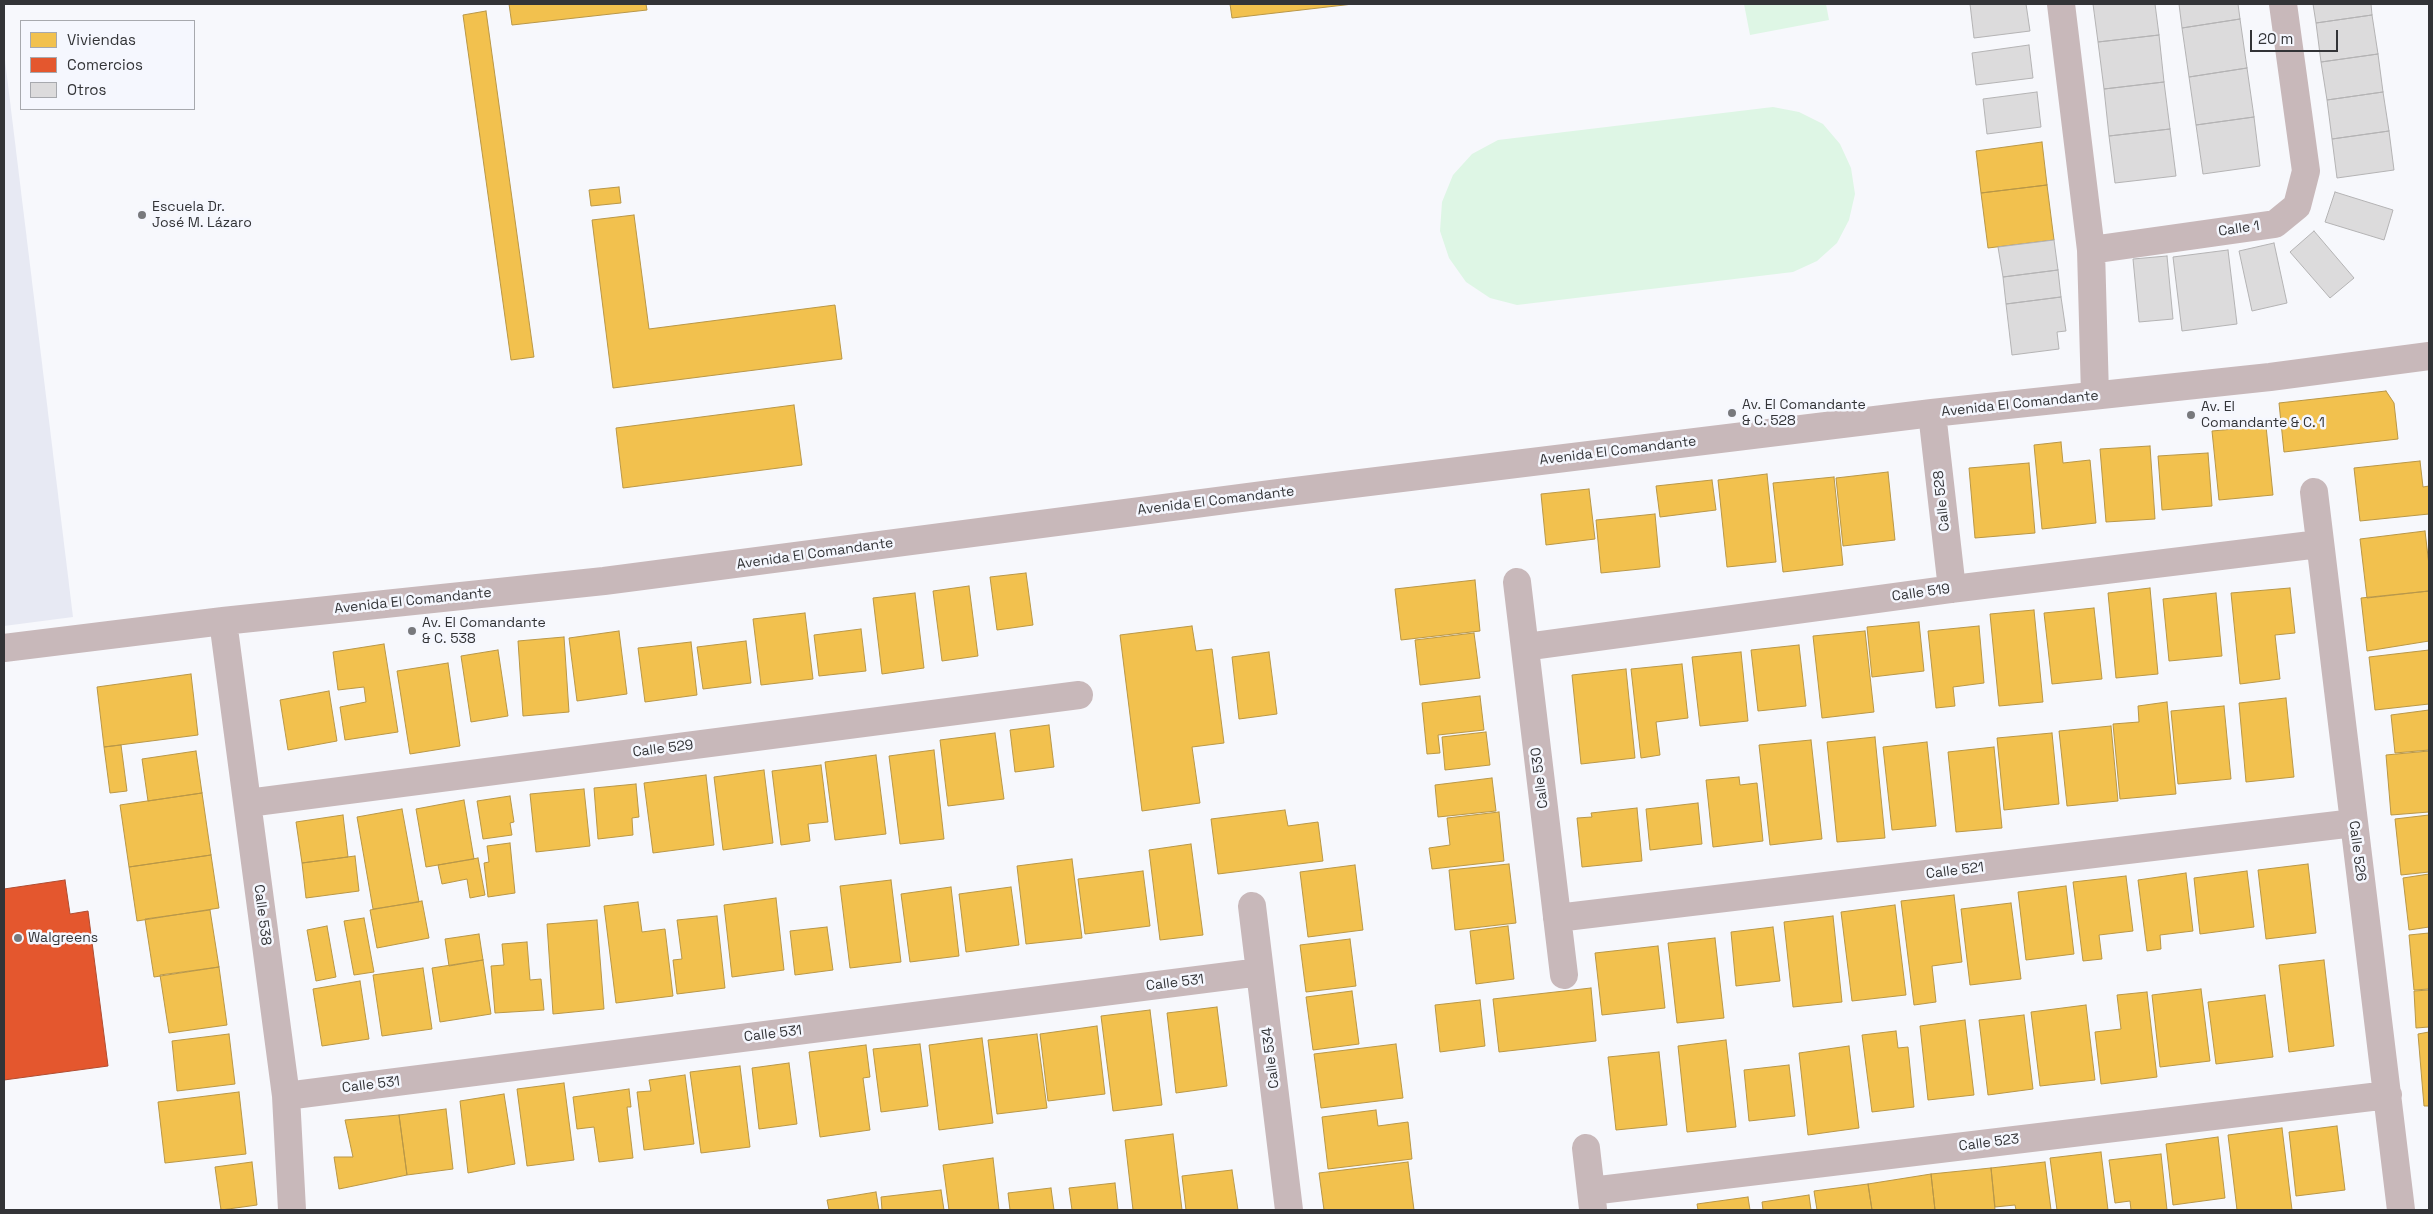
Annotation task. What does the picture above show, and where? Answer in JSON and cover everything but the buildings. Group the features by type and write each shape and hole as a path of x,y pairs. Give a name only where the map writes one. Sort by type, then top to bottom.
{"street":[{"path":"2061,4 2091,250 2095,395"},
{"name":"Calle 1","path":"2091,250 2275,224 2298,206 2306,171 2283,4"},
{"name":"Avenida El Comandante","path":"4,648 223,621 604,581 1279,493 1932,413 2270,377 2429,356"},
{"name":"Calle 528","path":"1932,413 1952,589"},
{"name":"Calle 526","path":"2314,492 2401,1210"},
{"name":"Calle 519","path":"1524,647 1952,589 2319,544"},
{"name":"Calle 530","path":"1517,582 1564,975"},
{"name":"Calle 538","path":"223,621 286,1096 292,1210"},
{"name":"Calle 529","path":"248,803 1079,695"},
{"name":"Calle 521","path":"1557,918 2354,823"},
{"name":"Calle 534","path":"1252,906 1289,1210"},
{"name":"Calle 531","path":"286,1096 1260,972"},
{"name":"Calle 523","path":"1586,1148 1592,1201 2388,1095"}],"shaded area":[{"path":"4,52 73,617 4,626"}],"green space":[{"path":"1744,4 1826,4 1829,20 1750,35"},
{"path":"1773,107 1799,112 1823,124 1840,144 1851,168 1855,194 1849,220 1837,243 1817,261 1793,272 1517,305 1490,298 1466,282 1449,258 1440,231 1442,202 1453,175 1472,154 1498,140"}],"place":[{"name":"Escuela Dr. José M. Lázaro","path":"142,215"},
{"name":"Av. El Comandante & C. 528","path":"1732,413"},
{"name":"Av. El Comandante & C. 1","path":"2191,415"},
{"name":"Av. El Comandante & C. 538","path":"412,631"},
{"name":"Walgreens","path":"18,938"}]}
